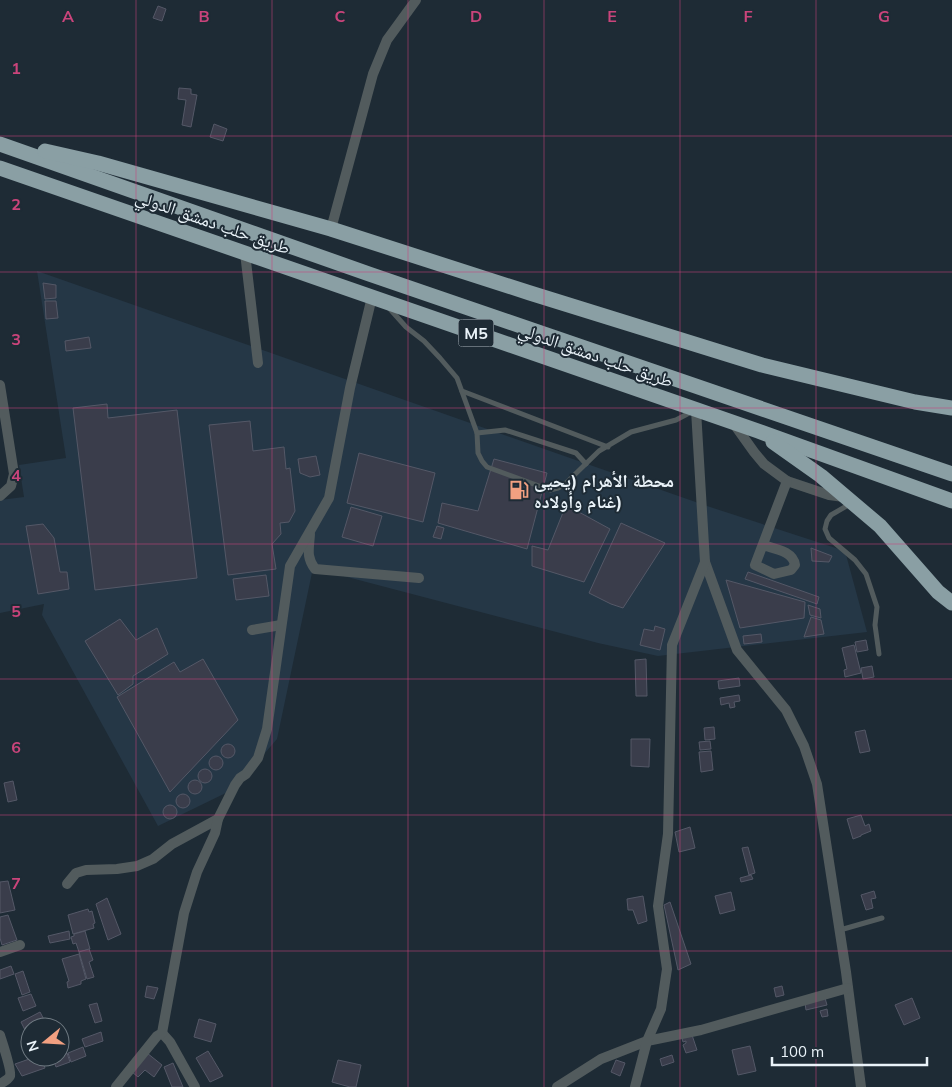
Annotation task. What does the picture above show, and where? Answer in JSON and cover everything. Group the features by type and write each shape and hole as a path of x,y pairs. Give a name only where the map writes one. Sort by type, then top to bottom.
{"highway":[{"path":"0,140 98,163 331,229 762,365 916,402 952,408"},
{"name":"طريق حلب دمشق الدولي","path":"0,144 369,274 952,474"},
{"name":"طريق حلب دمشق الدولي","path":"0,168 758,431 952,501"},
{"path":"758,431 821,476 880,526 938,592 952,603"}],"street":[{"path":"331,229 373,74 386,40 416,0"},
{"path":"245,253 258,363"},
{"path":"116,1087 157,1036 162,1033 184,913 197,872 215,833 218,819 235,785 258,758 267,729 290,566 329,498 350,388 377,298"},
{"path":"0,384 14,474 11,486 0,496"},
{"path":"696,410 704,562 737,650 786,710 804,746 817,784 840,930 861,1087"},
{"path":"734,423 764,464 787,481 849,500"},
{"path":"763,544 787,481"},
{"path":"310,531 308,554 310,562 315,569 419,578"},
{"path":"635,1087 646,1041 661,1009 667,969 658,906 668,834 672,645 704,562"},
{"path":"252,630 281,625"},
{"path":"67,884 76,873 86,870 127,868 153,859 172,844 218,819"},
{"path":"0,952 20,945"},
{"path":"557,1087 601,1059 646,1041 701,1030 848,988"},
{"path":"162,1033 170,1042 195,1087"},
{"path":"0,1035 14,1087"},
{"path":"0,1084 10,1076"}],"lane":[{"path":"377,298 406,327 424,341 457,378 478,433 478,453 487,467 550,490 565,484 600,452 631,432 676,420 696,410"},
{"path":"462,391 608,446"},
{"path":"478,433 505,430 576,453 586,464"},
{"path":"849,500 826,521 825,529 829,538 855,560 866,574 877,607 874,625 879,654"},
{"path":"840,930 882,918"}],"shaded area":[{"path":"37,271 707,506 845,551 867,632 658,656 598,643 313,568 277,739 234,789 158,826 42,615 44,604 0,613 0,500 24,497 19,465 66,458"}],"building":[{"path":"158,6 166,9 162,21 153,18"},
{"path":"179,88 191,89 191,94 197,95 191,127 182,125 186,100 178,99"},
{"path":"214,124 227,129 223,141 210,137"},
{"path":"43,283 56,285 56,298 45,299"},
{"path":"45,301 56,301 58,318 46,319"},
{"path":"89,337 91,348 66,351 65,341"},
{"path":"107,404 108,418 177,410 197,578 95,590 73,408"},
{"path":"250,421 253,451 284,447 286,469 290,468 295,511 289,522 280,523 281,534 272,544 276,569 228,575 209,425"},
{"path":"359,453 435,473 423,522 347,503"},
{"path":"316,456 320,475 310,477 300,473 298,459"},
{"path":"494,459 547,473 527,549 438,523 442,503 478,511"},
{"path":"566,505 610,529 584,582 532,566 532,546 548,550"},
{"path":"351,507 382,516 373,546 342,537"},
{"path":"621,523 665,543 623,608 589,593"},
{"path":"43,524 54,538 60,572 67,572 69,589 38,594 26,526"},
{"path":"437,526 444,528 441,539 433,537"},
{"path":"811,548 832,556 829,562 812,561"},
{"path":"748,572 819,597 817,604 745,579"},
{"path":"266,575 269,596 236,600 233,579"},
{"path":"726,580 805,602 804,618 740,628"},
{"path":"808,605 820,609 821,618 810,615"},
{"path":"811,617 821,620 824,634 804,637"},
{"path":"120,619 136,640 157,628 168,654 133,676 133,684 118,695 85,641"},
{"path":"655,626 665,629 660,650 640,645 644,629 654,631"},
{"path":"761,634 762,642 744,644 743,636"},
{"path":"866,640 868,650 857,652 855,642"},
{"path":"854,645 861,673 845,677 844,670 847,669 842,648"},
{"path":"203,659 238,720 170,792 117,697 174,662 180,672"},
{"path":"646,659 647,696 636,696 635,660"},
{"path":"872,666 874,677 863,679 861,668"},
{"path":"739,678 740,686 719,689 718,681"},
{"path":"739,695 740,701 734,702 735,707 730,708 729,703 721,705 720,698"},
{"path":"714,727 715,739 705,740 704,728"},
{"path":"865,730 870,751 860,753 855,732"},
{"path":"631,739 650,739 649,767 631,766"},
{"path":"710,741 711,749 700,750 699,742"},
{"path":"225,744 231,744 235,751 231,758 225,758 221,754 221,748"},
{"path":"711,751 713,770 701,772 699,752"},
{"path":"213,756 219,756 223,763 219,770 213,770 209,766 209,760"},
{"path":"202,769 208,769 212,776 208,783 202,783 198,779 198,773"},
{"path":"192,780 198,780 202,787 198,794 192,794 188,790 188,784"},
{"path":"13,781 17,800 8,802 4,783"},
{"path":"180,794 186,794 190,801 186,808 180,808 176,804 176,798"},
{"path":"167,805 173,805 177,812 173,819 167,819 163,815 163,809"},
{"path":"861,815 865,826 869,824 871,831 853,839 847,819"},
{"path":"690,827 695,848 679,852 675,832"},
{"path":"748,847 755,873 749,875 742,848"},
{"path":"751,875 753,879 741,882 740,878"},
{"path":"8,881 15,910 0,913 0,882"},
{"path":"874,891 876,898 871,899 873,908 866,910 861,895"},
{"path":"731,892 735,910 720,914 715,896"},
{"path":"643,896 647,921 638,924 633,910 628,910 627,899"},
{"path":"107,898 121,934 108,940 96,904"},
{"path":"670,902 691,964 678,970 664,905"},
{"path":"88,909 89,912 92,911 95,923 93,924 94,928 73,934 68,915"},
{"path":"8,915 17,940 2,945 0,917"},
{"path":"69,931 70,939 50,943 48,936"},
{"path":"85,931 90,949 79,952 76,943 73,944 71,937 74,934"},
{"path":"89,949 93,960 89,962 94,977 87,979 79,952"},
{"path":"79,954 86,979 81,981 81,984 68,988 67,982 69,981 62,959"},
{"path":"11,966 14,974 0,979 0,970"},
{"path":"23,971 30,992 22,995 15,974"},
{"path":"147,986 158,988 154,999 145,997"},
{"path":"782,986 784,995 776,997 774,988"},
{"path":"31,994 36,1006 23,1011 18,998"},
{"path":"825,998 827,1005 806,1010 805,1003"},
{"path":"912,998 920,1018 904,1025 895,1005"},
{"path":"97,1003 102,1021 95,1023 89,1005"},
{"path":"827,1009 828,1016 822,1017 820,1011"},
{"path":"40,1012 43,1017 30,1017"},
{"path":"199,1019 216,1024 211,1042 194,1037"},
{"path":"101,1032 103,1041 85,1047 82,1039"},
{"path":"692,1035 697,1050 686,1053 683,1045 686,1041 683,1042 682,1038"},
{"path":"750,1046 756,1071 738,1075 732,1050"},
{"path":"83,1047 86,1056 71,1062 70,1052"},
{"path":"208,1051 223,1076 210,1082 196,1058"},
{"path":"147,1053 162,1065 154,1077 145,1070 138,1077 132,1072"},
{"path":"672,1055 674,1062 662,1066 660,1059"},
{"path":"338,1060 361,1065 356,1087 332,1082"},
{"path":"616,1060 625,1063 620,1076 611,1072"},
{"path":"20,1062 20,1067 45,1068 22,1076 15,1064"},
{"path":"173,1063 183,1087 172,1087 164,1067"}],"place":[{"name":"محطة الأهرام (يحيى غنام وأولاده)","path":"519,490"}]}
